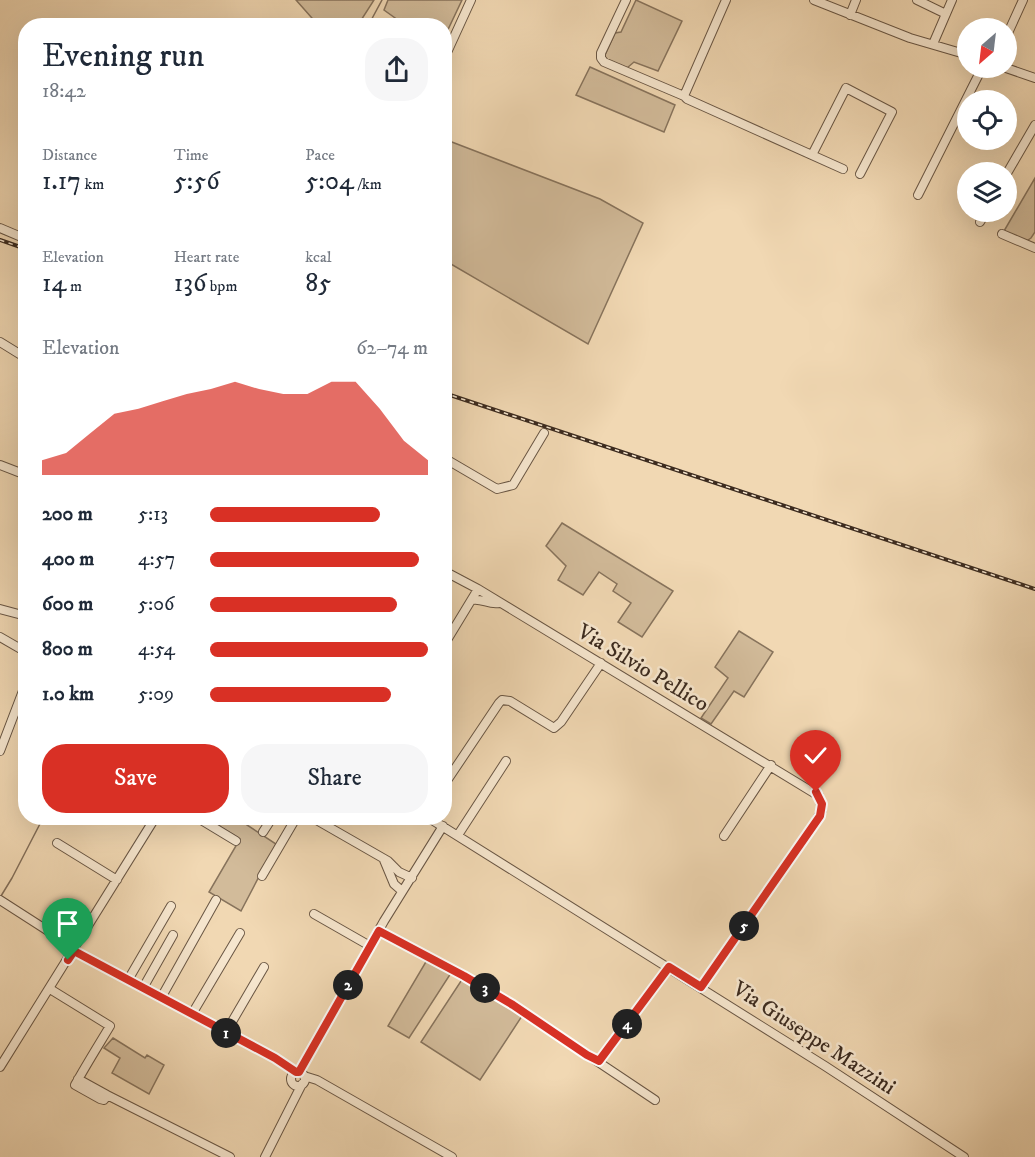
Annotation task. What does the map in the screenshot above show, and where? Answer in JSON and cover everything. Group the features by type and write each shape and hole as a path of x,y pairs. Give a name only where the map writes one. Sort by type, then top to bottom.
{"street":[{"path":"452,42 471,0"},
{"path":"626,0 601,53 601,58 607,64 684,96 843,169"},
{"path":"684,96 726,0"},
{"path":"814,0 910,38 957,52"},
{"path":"850,15 856,0"},
{"path":"916,0 946,14"},
{"path":"933,44 952,0"},
{"path":"1015,18 1023,0"},
{"path":"1017,72 1035,78"},
{"path":"918,195 977,78"},
{"path":"812,155 846,88 892,112 860,174"},
{"path":"1014,162 1035,125"},
{"path":"0,228 18,236"},
{"path":"1002,234 1034,246"},
{"path":"0,342 18,353"},
{"path":"452,463 498,489 513,485 544,433"},
{"path":"0,465 18,472"},
{"name":"Via Silvio Pellico","path":"452,575 816,792 821,800 822,810 816,821 701,987"},
{"path":"452,632 478,589"},
{"path":"471,600 500,603"},
{"path":"0,609 18,614"},
{"path":"0,637 18,647"},
{"path":"452,773 502,700 510,701 554,729 601,663"},
{"path":"0,752 18,704"},
{"path":"458,835 506,761"},
{"path":"724,836 771,765"},
{"path":"0,1067 151,825"},
{"path":"210,825 236,841"},
{"path":"263,832 268,825"},
{"path":"262,876 292,825"},
{"path":"325,825 412,878"},
{"path":"265,1157 292,1101 305,1063 402,891 443,826"},
{"name":"Via Giuseppe Mazzini","path":"443,826 701,987 964,1157"},
{"path":"57,843 117,880"},
{"path":"383,859 394,885 402,891"},
{"path":"0,900 70,945 74,951 285,1065 299,1077 317,1080 452,1157"},
{"path":"161,998 216,900"},
{"path":"128,980 171,906"},
{"path":"314,914 370,946"},
{"path":"379,931 484,988 656,1100"},
{"path":"192,1014 240,933"},
{"path":"143,988 173,935"},
{"path":"599,1061 669,967"},
{"path":"226,1032 264,968"},
{"path":"50,989 110,1026 75,1085 96,1098 104,1100 108,1095 230,1157"}],"shaded area":[{"path":"296,0 374,0 362,18 312,18"},
{"path":"388,0 462,0 452,21 452,18 395,18 384,10"},
{"path":"636,0 682,21 658,71 634,62 627,68 606,59 605,55 615,33 621,32"},
{"path":"590,67 675,105 664,132 576,95"},
{"path":"452,142 600,199 643,223 588,344 452,265"},
{"path":"1035,178 1035,232 1025,242 1004,231 1009,222 1017,222 1017,209"},
{"path":"562,523 673,591 642,637 618,622 631,603 613,591 617,584 599,572 583,595 558,580 566,566 546,546"},
{"path":"739,631 773,652 744,697 734,691 711,724 701,718 728,678 715,667"},
{"path":"247,825 276,844 241,911 209,892 240,839 219,826"},
{"path":"427,960 451,973 409,1038 388,1026"},
{"path":"463,978 522,1016 480,1080 421,1042"},
{"path":"113,1038 145,1058 147,1055 164,1065 149,1094 112,1073 120,1058 104,1048"}],"waterway":[{"path":"372,18 382,0"},
{"path":"1,896 39,825"}],"railway":[{"path":"0,240 18,246"},
{"path":"452,396 1035,589"}],"route":[{"path":"68,960 74,951 299,1072 379,931 464,976 599,1061 669,967 701,987 820,816 822,804 816,792"}]}
